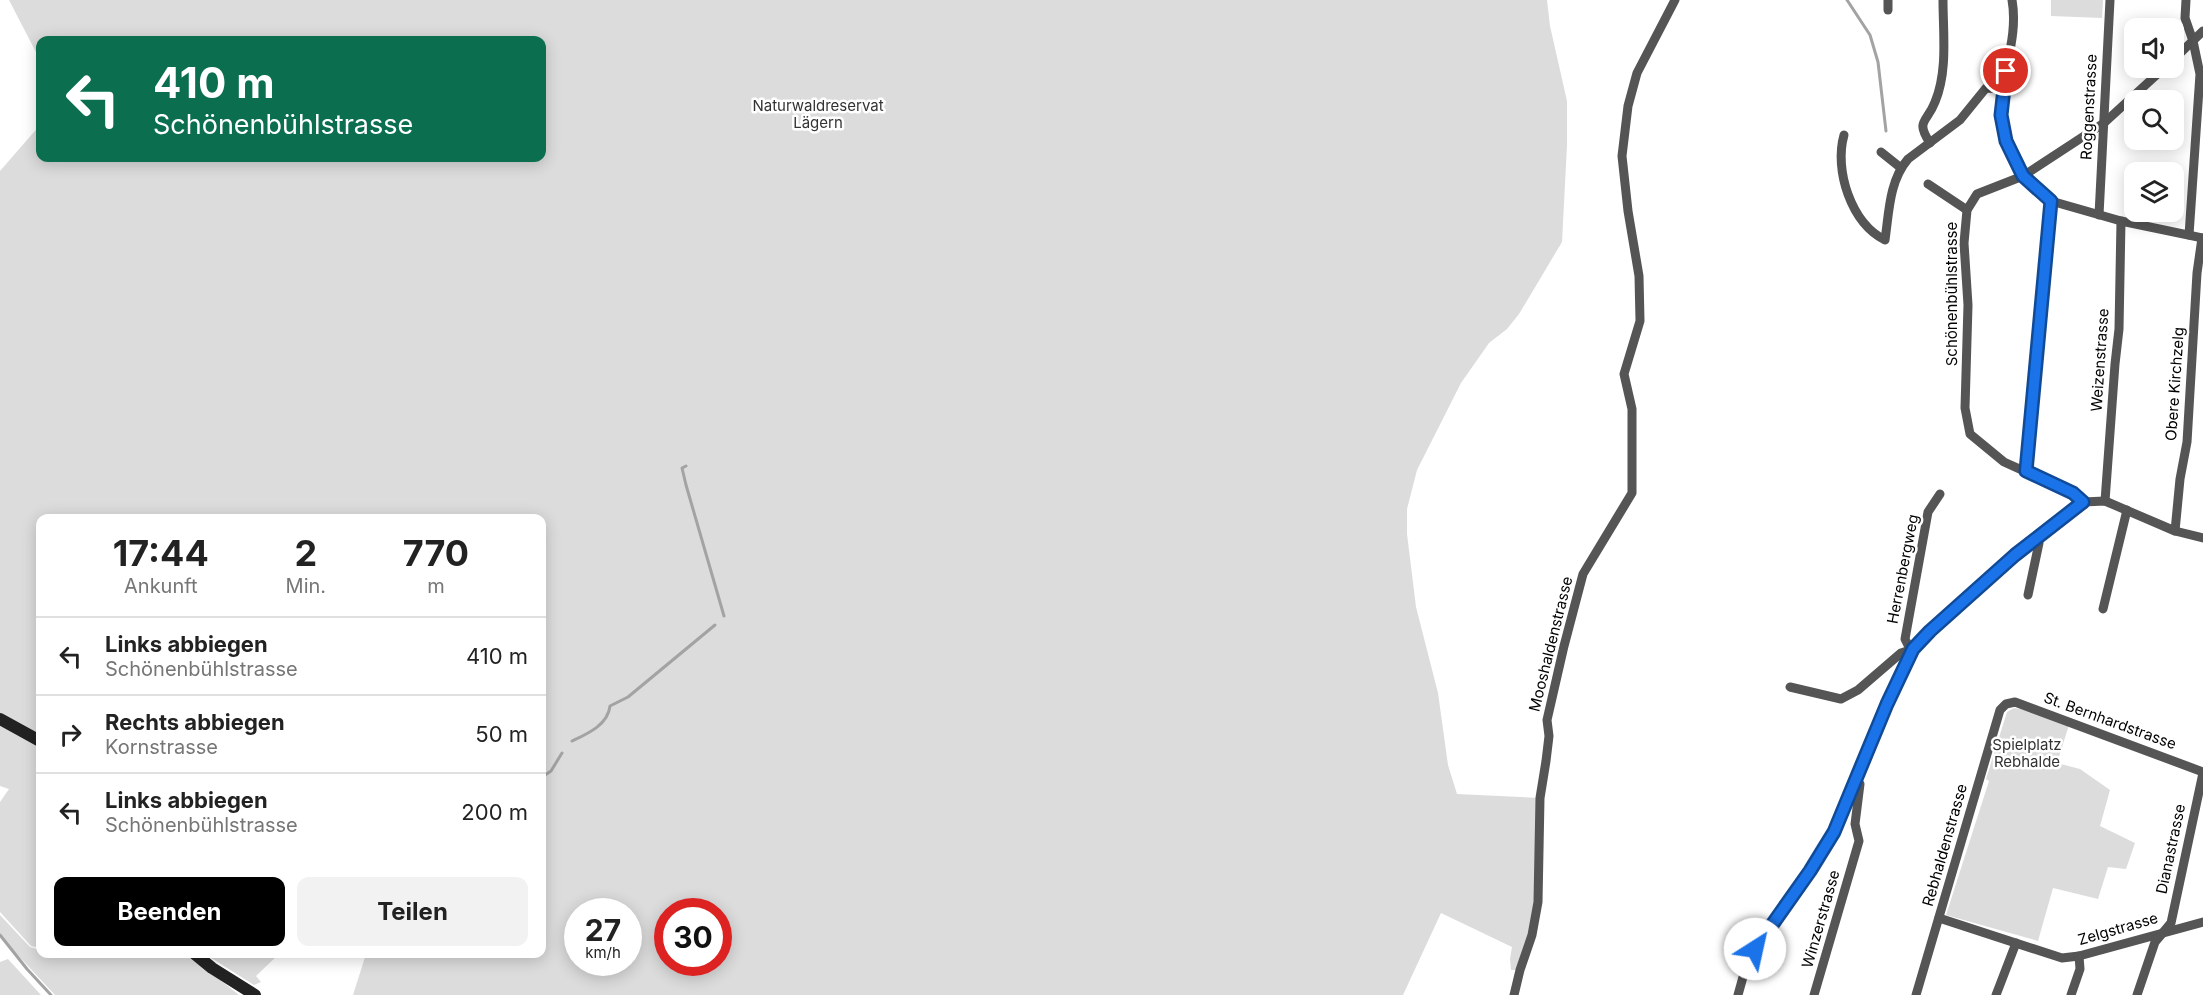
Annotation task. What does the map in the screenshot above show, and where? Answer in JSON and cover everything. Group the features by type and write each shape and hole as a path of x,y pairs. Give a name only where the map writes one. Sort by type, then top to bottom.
{"main road":[{"path":"0,719 36,739"},
{"path":"200,958 255,995"}],"street":[{"name":"Mooshaldenstrasse","path":"1515,995 1520,970 1532,935 1538,902 1540,798 1549,735 1547,720 1583,574 1632,493 1632,409 1624,374 1640,321 1639,276 1622,156 1628,106 1637,73 1675,0"},
{"path":"1930,143 1922,131 1923,123 1935,102 1943,67 1943,0"},
{"path":"2012,0 2013,36 2003,89 2001,115 2006,141 2023,176 2051,201 2121,221 2202,238"},
{"name":"Roggenstrasse","path":"2099,215 2110,0"},
{"path":"2186,0 2185,18 2200,74 2189,235"},
{"path":"2184,50 2203,31"},
{"name":"Schönenbühlstrasse","path":"2083,502 2073,493 2004,462 1970,435 1965,408 1968,305 1964,243 1967,210 1977,194 2023,176 2104,123 2153,78"},
{"path":"1844,135 1841,164 1845,186 1868,227 1875,235 1885,240 1892,194 1901,168 1908,159 1960,120 1986,88 2003,89"},
{"path":"1881,152 1901,168"},
{"path":"1928,184 1967,210"},
{"path":"2026,471 2051,201"},
{"name":"Weizenstrasse","path":"2105,501 2119,329 2121,221"},
{"name":"Obere Kirchzelg","path":"2175,531 2180,479 2187,442 2197,273 2202,238"},
{"name":"Herrenbergweg","path":"1913,649 1905,639 1928,512 1940,494"},
{"path":"1738,995 1755,949 1810,871 1834,832 1887,704 1913,649 1930,631 2037,538 2083,502 2105,501 2175,531 2203,538"},
{"path":"2103,609 2127,510"},
{"path":"2028,595 2039,543 2037,538"},
{"path":"1790,687 1841,699 1858,690 1901,653 1913,649"},
{"name":"St. Bernhardstrasse","path":"2006,704 2015,702 2203,773"},
{"name":"Rebhaldenstrasse","path":"1916,995 2000,710 2006,704"},
{"name":"Dianastrasse","path":"2137,995 2155,942 2170,922 2203,773"},
{"name":"Winzerstrasse","path":"1814,995 1859,841 1855,824 1860,784 1856,782"},
{"name":"Zelgstrasse","path":"1939,918 2062,958 2079,956 2203,922"},
{"path":"1996,995 2016,943"},
{"path":"2071,995 2080,969 2079,956"}],"green space":[{"name":"Naturwaldreservat Lägern","path":"9,0 1547,0 1550,26 1567,101 1562,242 1519,314 1507,329 1489,343 1461,383 1417,470 1407,509 1407,534 1416,607 1438,693 1448,765 1457,794 1540,798 1538,902 1520,970 1511,970 1512,947 1441,913 1403,995 353,995 365,958 546,958 546,514 36,514 36,947 31,946 0,912 0,802 9,789 0,786 0,171 36,130 36,162 546,162 546,36 36,36 36,52"},
{"path":"2051,0 2103,0 2102,18 2051,16"},
{"name":"Spielplatz Rebhalde","path":"2014,708 2027,710 2069,725 2057,763 2080,769 2110,790 2100,826 2135,843 2126,869 2108,867 2098,899 2053,888 2038,941 1946,915 1989,781 1986,779 2007,712"},
{"path":"0,915 30,947 36,949 36,958 193,958 239,995 55,995 0,936"},
{"path":"211,958 275,958 256,976 261,982 254,985"},
{"path":"8,959 41,995 0,995 0,962"}],"waterway":[{"path":"1847,0 1870,35 1878,62 1886,131"},
{"path":"686,466 682,468 686,485 724,616"},
{"path":"572,741 601,724 610,706 628,697 715,625"},
{"path":"546,774 551,771 562,753"},
{"path":"0,935 51,995"}],"route":[{"path":"1755,949 1810,871 1834,832 1887,704 1913,649 2015,555 2083,502 2073,493 2026,471 2051,201 2023,176 2006,141 2001,115 2006,71"}]}
